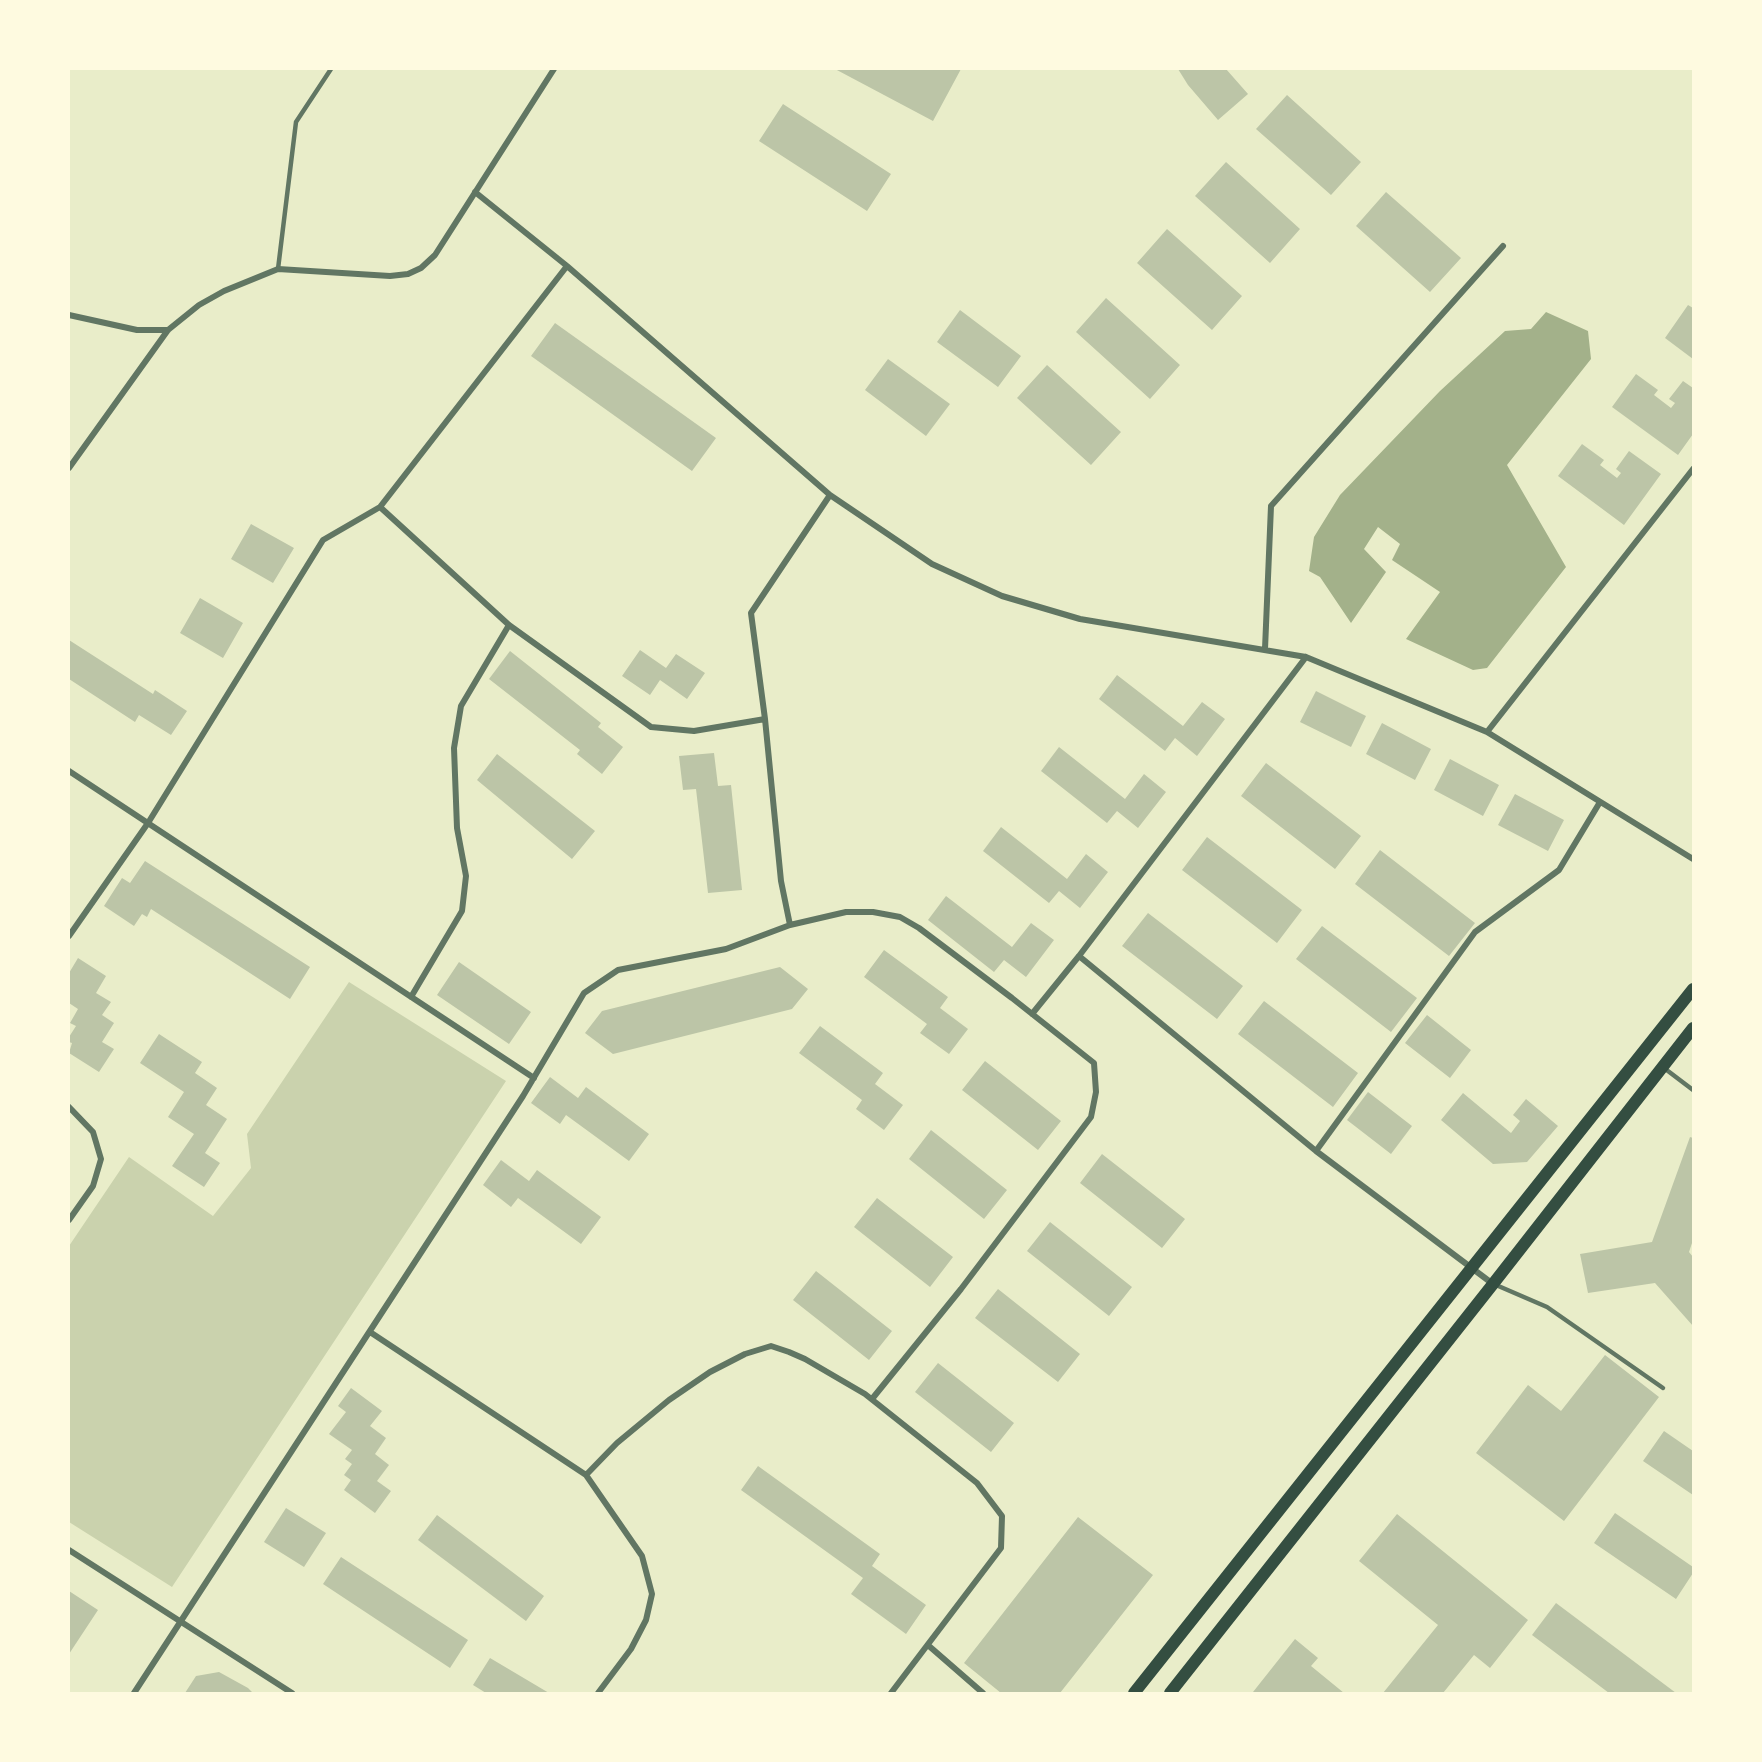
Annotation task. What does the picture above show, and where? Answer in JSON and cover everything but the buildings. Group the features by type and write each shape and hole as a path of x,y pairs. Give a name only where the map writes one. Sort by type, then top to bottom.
{"main road":[{"path":"1134,1693 1693,989"},
{"path":"1170,1693 1693,1028"}],"street":[{"path":"69,468 168,330 199,305 224,291 278,269 390,276 408,274 422,268 435,255 554,69"},
{"path":"475,192 567,266 830,495 932,564 1002,596 1080,619 1306,657 1487,732 1693,859"},
{"path":"1265,649 1271,506 1503,246"},
{"path":"69,936 148,823 323,540 380,507 567,266"},
{"path":"69,315 137,330 168,330"},
{"path":"1487,732 1693,468"},
{"path":"790,925 781,881 765,719 751,612 830,495"},
{"path":"380,507 509,625 651,727 694,730 765,719"},
{"path":"411,997 462,911 466,876 457,828 453,748 460,706 509,625"},
{"path":"1032,1014 1079,956 1306,657"},
{"path":"69,771 534,1078"},
{"path":"1316,1151 1475,932 1559,870 1600,802"},
{"path":"134,1693 534,1078 584,993 618,970 726,949 790,925 846,912 873,912 900,917 919,928 1094,1063 1096,1092 1091,1117 961,1289 872,1399"},
{"path":"1079,956 1316,1151 1493,1284"},
{"path":"69,1107 93,1132 101,1158 93,1186 69,1220"},
{"path":"370,1332 586,1475 642,1556 652,1594 646,1620 631,1649 598,1693"},
{"path":"586,1475 617,1443 678,1394 710,1372 745,1354 771,1346 806,1359 872,1399 977,1483 1002,1516 1001,1548 929,1646 891,1693"},
{"path":"69,1550 292,1693"},
{"path":"929,1646 983,1693"}],"lane":[{"path":"278,269 296,122 331,69"},
{"path":"1662,1067 1693,1089"},
{"path":"1493,1284 1547,1307 1663,1388"}],"shaded area":[{"path":"1546,312 1588,331 1591,359 1507,465 1566,567 1487,668 1473,670 1406,639 1440,592 1392,560 1400,544 1378,527 1364,549 1386,572 1351,623 1320,577 1309,571 1314,537 1340,495 1440,391 1505,331 1531,329"},
{"path":"349,982 506,1081 172,1587 69,1522 69,1246 129,1157 213,1216 251,1168 247,1134"}]}
